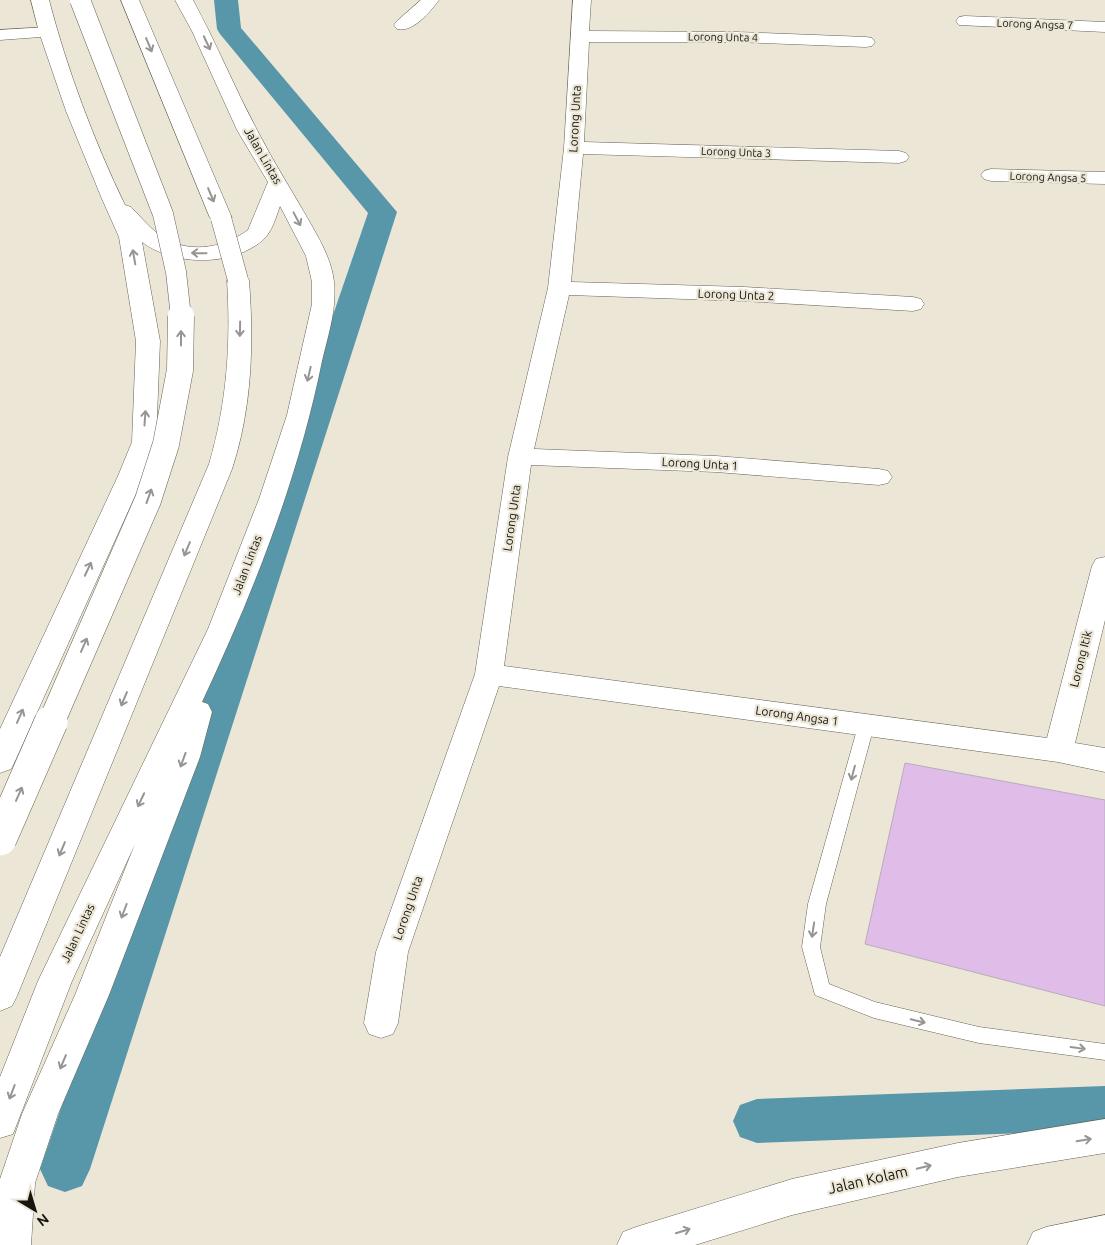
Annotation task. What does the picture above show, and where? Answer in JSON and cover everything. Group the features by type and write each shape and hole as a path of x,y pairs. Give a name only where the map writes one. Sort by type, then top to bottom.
{"main road":[{"path":"0,761 131,476 144,442 148,341 130,237 112,199 48,32 40,0"},
{"path":"0,839 148,500 166,444 180,370 181,308 176,272 163,214 80,0"},
{"path":"0,996 206,504 223,458 239,380 240,309 238,280 221,218 130,0"},
{"name":"Jalan Lintas","path":"0,1122 55,981 222,630 272,499 299,415 323,304 323,282 317,256 278,182 247,130 201,31 184,0"},
{"path":"403,25 430,0"},
{"name":"Lorong Unta","path":"381,1023 392,952 489,674 520,457 559,288 574,148 582,0"},
{"name":"Lorong Angsa 7","path":"964,21 1105,27"},
{"path":"0,35 48,32"},
{"name":"Lorong Unta 4","path":"579,36 737,37 866,42"},
{"name":"Lorong Unta 3","path":"574,148 899,157"},
{"name":"Lorong Angsa 5","path":"991,175 1105,178"},
{"path":"112,199 154,241 171,250 196,254 213,253 232,248 256,235 263,223 278,182"},
{"name":"Lorong Unta 2","path":"559,288 744,294 913,304"},
{"name":"Lorong Unta 1","path":"520,457 716,464 879,477"},
{"name":"Lorong Itik","path":"1058,752 1105,566"},
{"path":"12,1245 17,1183 40,1114 92,994 185,758 222,630"},
{"name":"Lorong Angsa 1","path":"489,674 1105,760"},
{"name":"Jalan Kolam","path":"636,1245 801,1195 958,1160 1105,1136"},
{"path":"1046,1245 1105,1233"}],"lane":[{"path":"866,726 817,904 810,947 822,989 874,1010 979,1035 1105,1052"}],"building":[{"path":"905,763 1105,800 1105,1006 865,944"}],"waterway":[{"path":"65,1169 383,212 229,29 226,0"},
{"path":"757,1121 1105,1108"}]}
